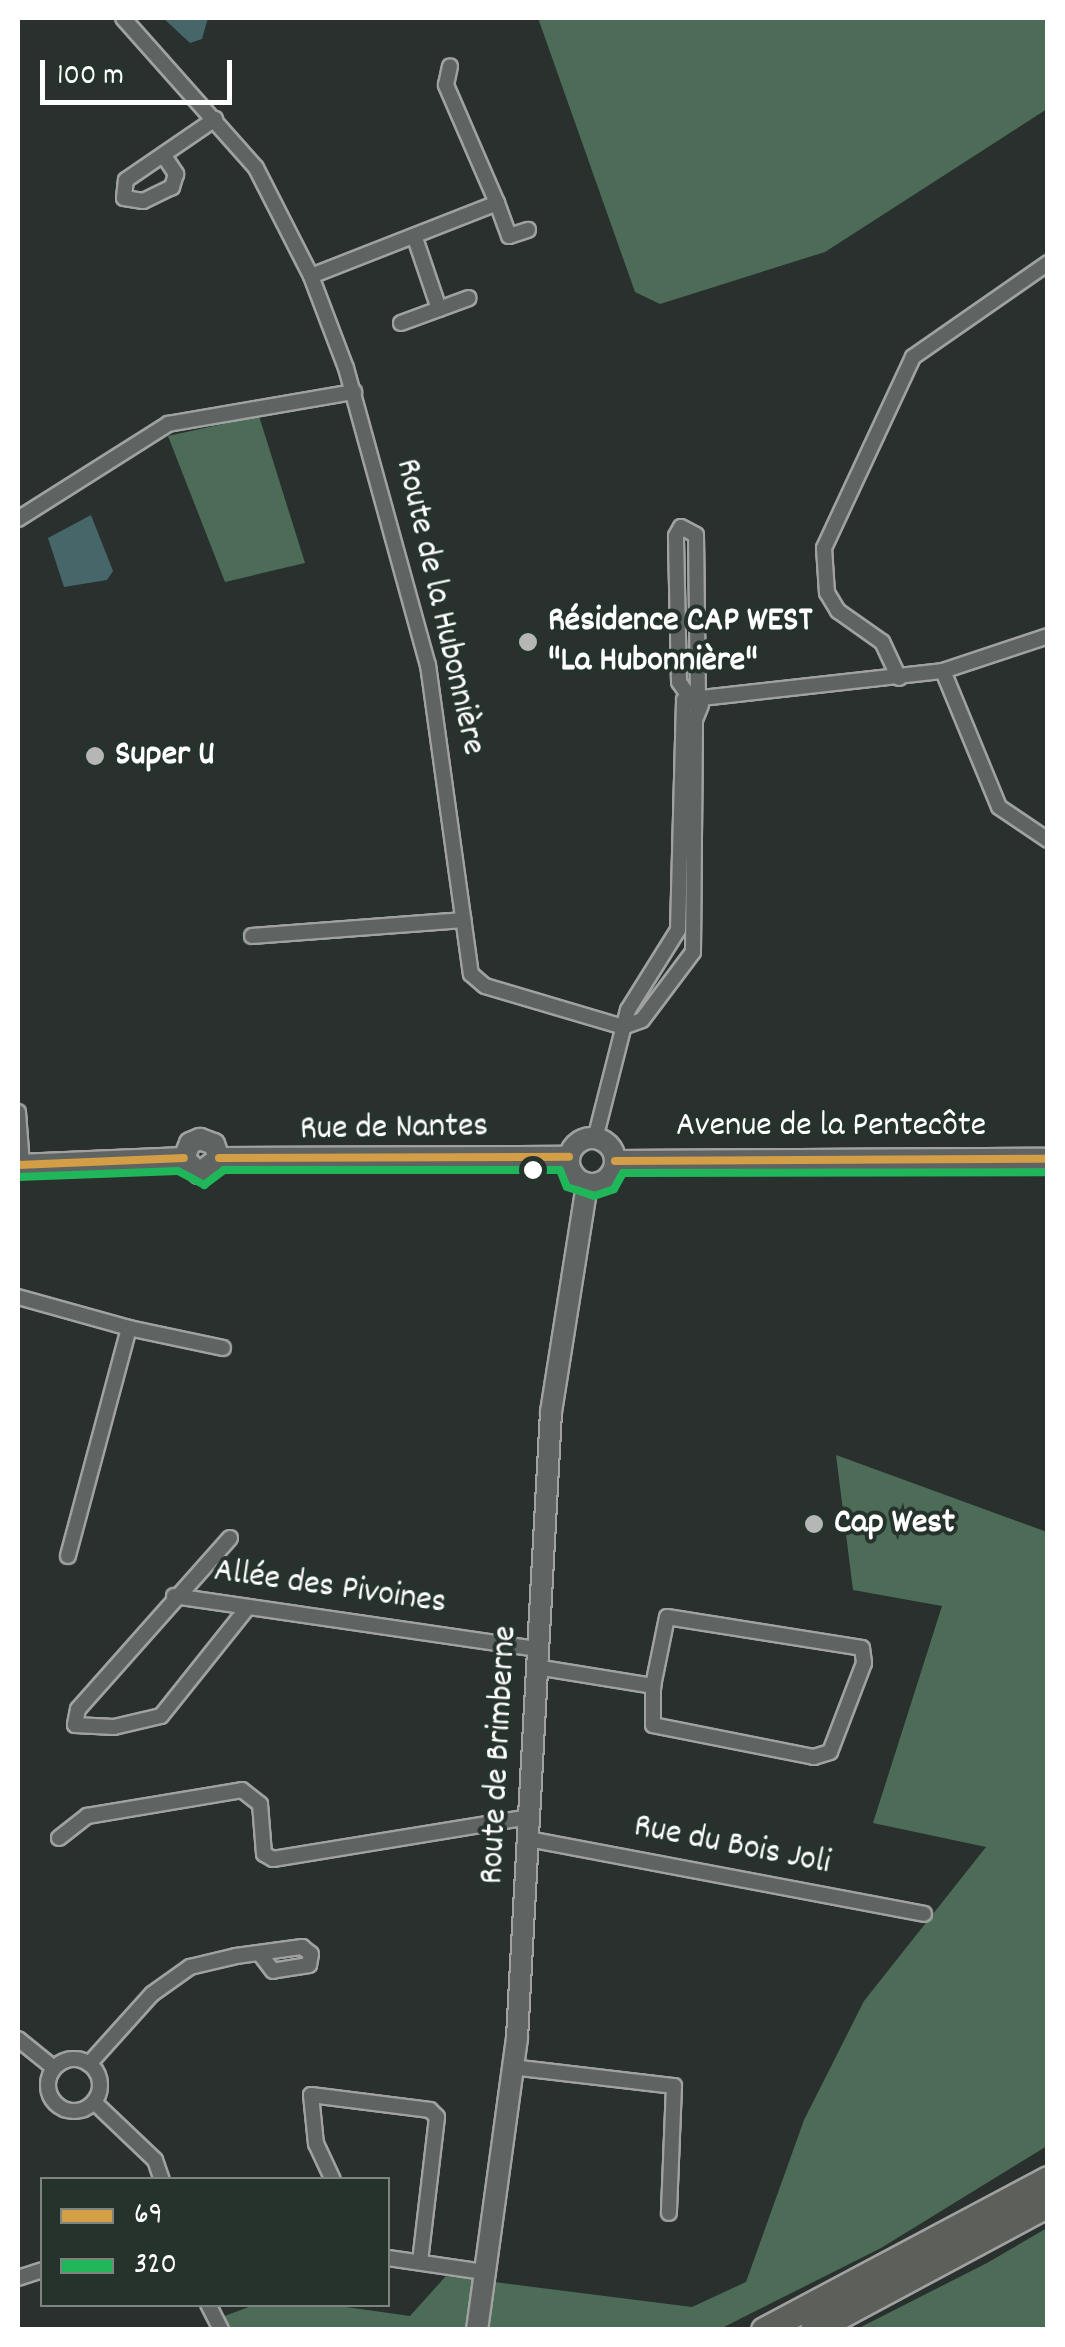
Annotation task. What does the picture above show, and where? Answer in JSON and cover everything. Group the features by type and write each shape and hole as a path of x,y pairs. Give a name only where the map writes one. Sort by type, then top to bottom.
{"highway":[{"path":"764,2330 1048,2179"},
{"path":"813,2330 1048,2204"}],"main road":[{"name":"Rue de Nantes","path":"20,1165 184,1158 186,1147 200,1139 214,1144 218,1158 250,1163 570,1158"},
{"path":"596,1139 607,1144 615,1162 606,1179 587,1184 571,1171 570,1158 582,1141 596,1139"},
{"name":"Avenue de la Pentecôte","path":"615,1162 1048,1159"},
{"name":"Route de Brimberne","path":"477,2330 512,2066 551,1412 587,1184"}],"street":[{"name":"Route de la Hubonnière","path":"123,18 256,168 311,276 354,392 428,665 448,770 466,959 485,986 623,1027"},
{"path":"450,66 446,85 509,236 528,230"},
{"path":"164,156 215,118"},
{"path":"311,276 496,204"},
{"path":"415,238 439,308"},
{"path":"899,678 882,642 838,610 827,594 824,548 913,357 1048,263"},
{"path":"401,323 469,298"},
{"path":"18,519 168,424 354,392"},
{"path":"596,1139 623,1027 678,930 691,704 696,535 691,527 676,536 679,682 691,704 698,920 693,952 675,980 642,1020 623,1027"},
{"path":"691,704 718,694 943,671 1048,636"},
{"path":"943,671 999,807 1048,840"},
{"path":"252,936 463,920"},
{"path":"656,967 672,962 675,980"},
{"path":"18,1112 20,1165"},
{"path":"18,1297 129,1328 223,1348"},
{"path":"68,1556 129,1328"},
{"path":"230,1538 174,1596 78,1709 75,1725 84,1730 154,1721 248,1607"},
{"name":"Allée des Pivoines","path":"174,1596 536,1658 653,1686"},
{"path":"667,1617 862,1648 864,1663 830,1752 814,1757 653,1725 653,1686 667,1617"},
{"path":"60,1838 87,1816 242,1790 260,1804 264,1854 273,1859 529,1828"},
{"name":"Rue du Bois Joli","path":"529,1828 924,1914"},
{"path":"89,2064 152,1994 190,1967 260,1954"},
{"path":"18,2039 54,2068"},
{"path":"67,2060 89,2064 100,2086 94,2102 72,2111 57,2105 48,2091 54,2068 67,2060"},
{"path":"512,2066 674,2086 669,2213"},
{"path":"332,2177 316,2144 308,2112 311,2096 430,2110 437,2118 420,2262"},
{"path":"94,2102 155,2160 161,2177"},
{"path":"390,2258 484,2272"},
{"path":"210,2307 221,2330"}],"green space":[{"path":"538,18 1047,18 1047,109 825,252 660,304 635,292"},
{"path":"259,416 305,563 225,582 168,436"},
{"path":"836,1455 1047,1532 1047,2146 881,2248 720,2329 218,2330 222,2317 249,2307 346,2307 410,2316 446,2276 692,2307 746,2282 804,2120 864,2001 986,1847 873,1823 942,1606 853,1590"},
{"path":"1047,2228 1047,2329 855,2330 987,2263"}],"water":[{"path":"163,18 208,18 202,39 190,43"},
{"path":"91,515 113,571 107,580 64,587 48,538"}],"transit line":[{"name":"69","path":"219,1158 569,1157"},
{"name":"69","path":"18,1165 184,1158"},
{"name":"69","path":"615,1161 1048,1159"},
{"name":"320","path":"19,1177 178,1171 204,1185 224,1170 560,1170 567,1187 594,1196 614,1189 623,1173 1048,1172"}],"place":[{"name":"Résidence CAP WEST \"La Hubonnière\"","path":"528,642"},
{"name":"Super U","path":"95,756"},
{"name":"Cap West","path":"814,1524"}]}
